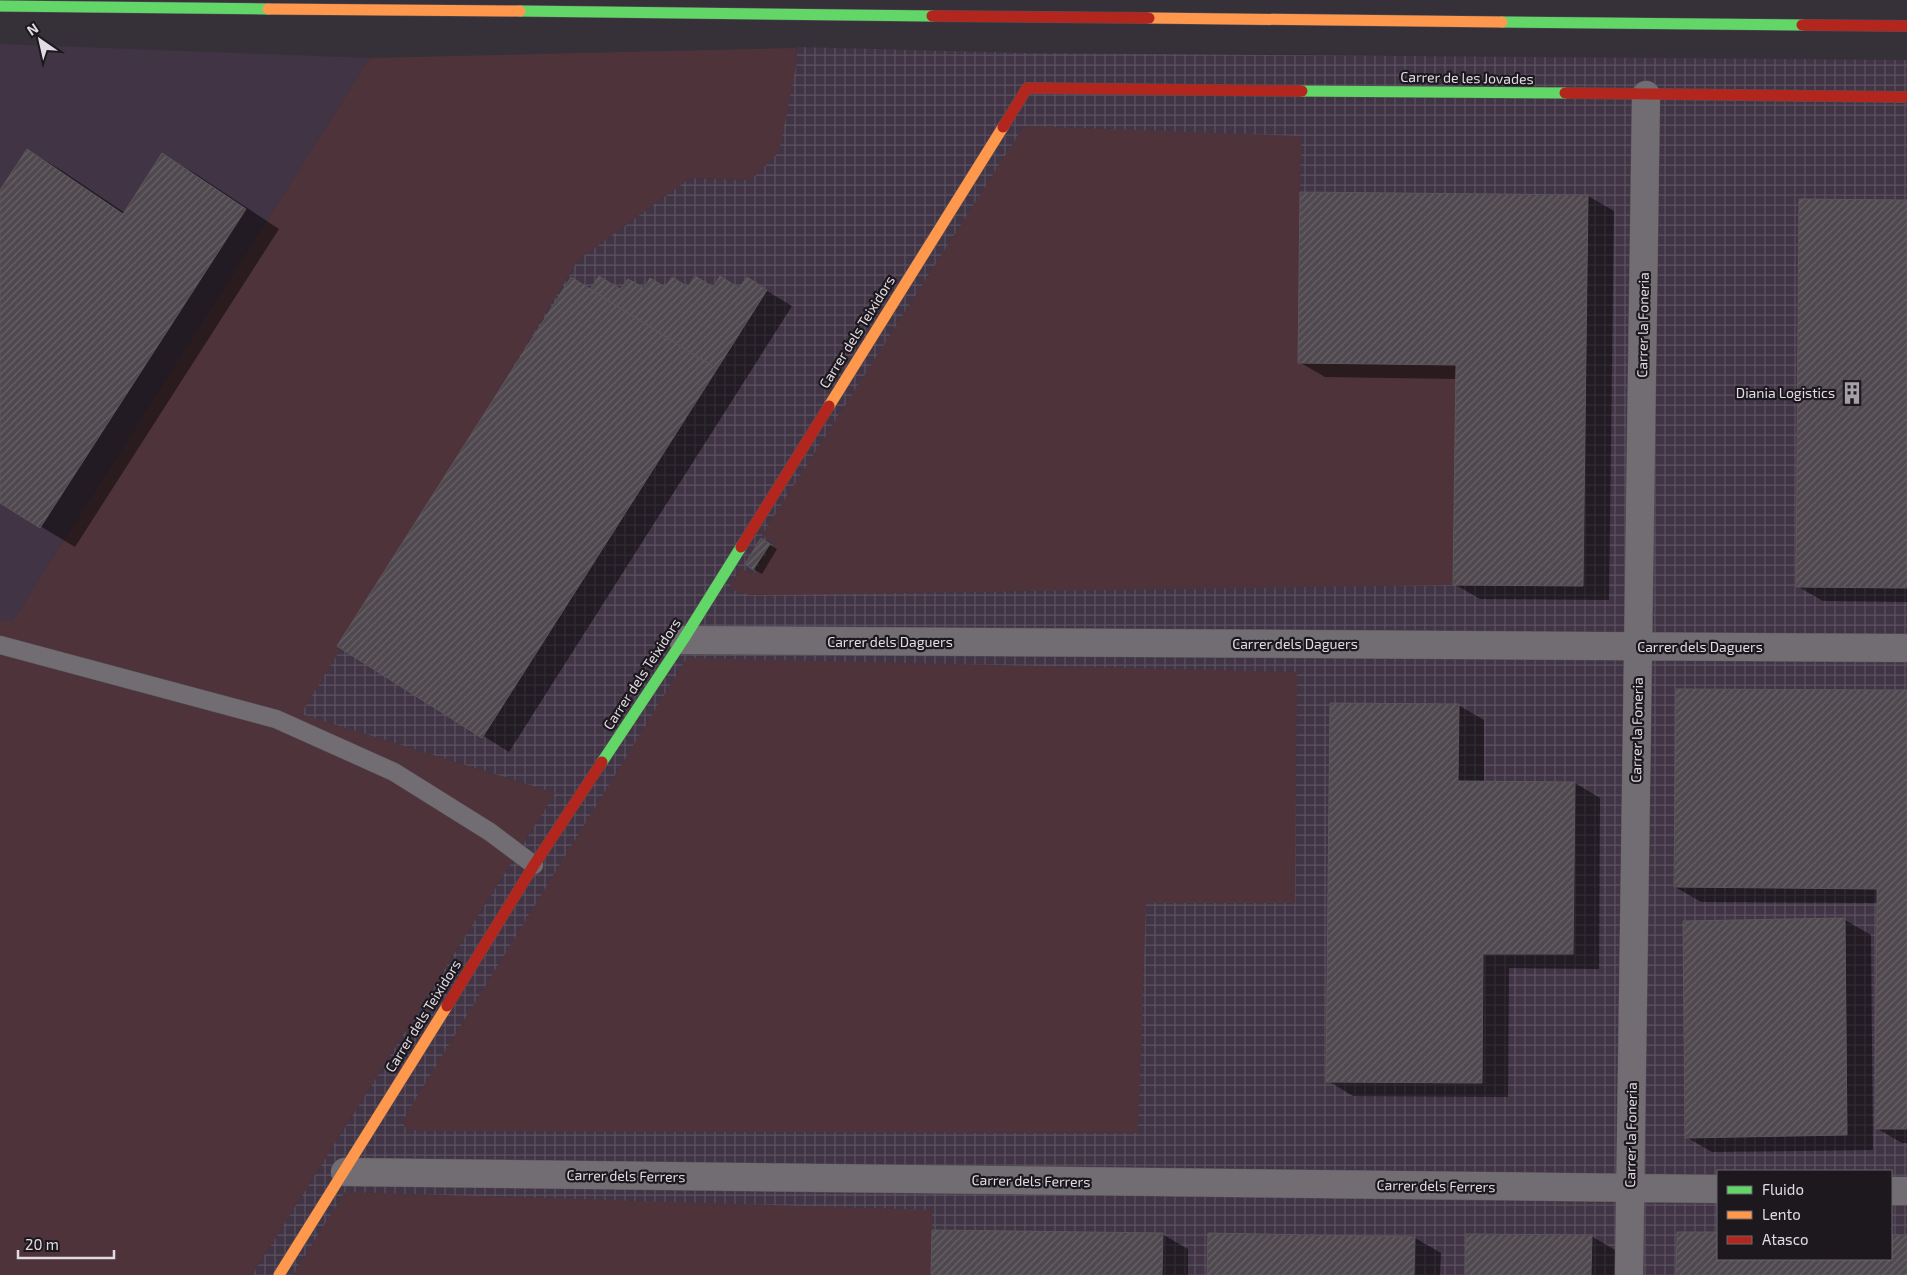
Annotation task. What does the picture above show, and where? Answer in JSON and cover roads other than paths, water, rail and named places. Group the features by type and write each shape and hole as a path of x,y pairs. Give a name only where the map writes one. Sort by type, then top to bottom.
{"main road":[{"path":"0,6 1907,26"},
{"name":"Carrer de les Jovades","path":"1027,88 1907,97"},
{"name":"Carrer dels Teixidors","path":"279,1275 534,865 683,640 1027,88"}],"street":[{"name":"Carrer la Foneria","path":"1629,1275 1646,94"},
{"name":"Carrer dels Daguers","path":"683,640 1907,648"},
{"name":"Carrer dels Ferrers","path":"344,1172 1717,1189"},
{"path":"1892,1190 1907,1191"}],"lane":[{"path":"0,645 276,719 394,772 490,832 534,865"}],"place":[{"name":"Diania Logistics","path":"1852,393"}]}
